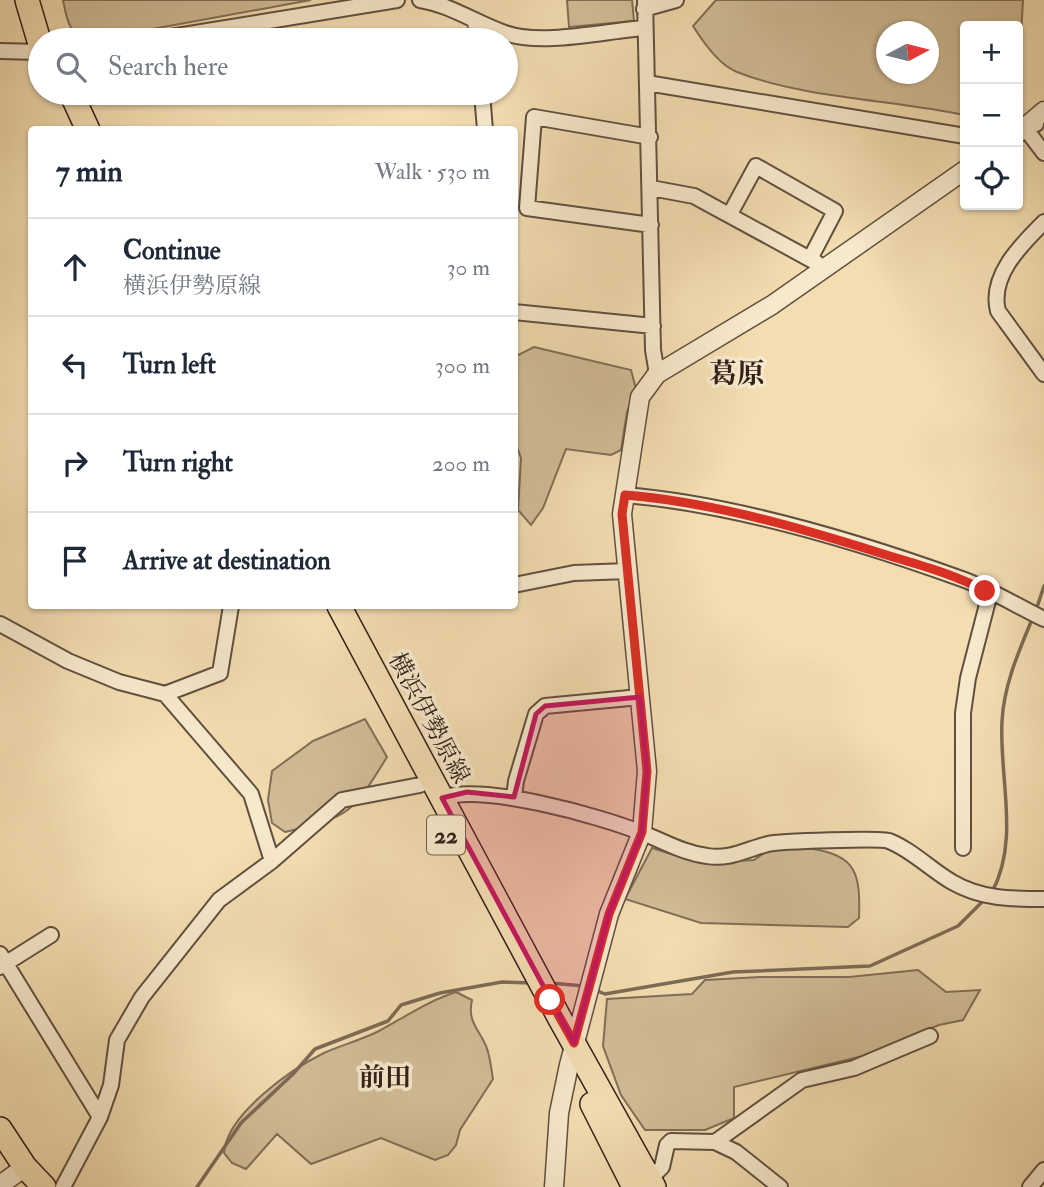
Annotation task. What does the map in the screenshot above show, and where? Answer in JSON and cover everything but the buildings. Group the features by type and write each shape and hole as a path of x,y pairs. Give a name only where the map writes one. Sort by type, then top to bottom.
{"main road":[{"path":"27,0 35,28"},
{"path":"41,0 48,28"},
{"path":"64,105 72,126"},
{"path":"77,105 86,126"},
{"name":"横浜伊勢原線","path":"325,609 420,785 646,1184"},
{"name":"横浜伊勢原線","path":"341,609 442,798 572,1054"},
{"path":"0,1129 25,1167 44,1187"}],"street":[{"path":"226,28 397,0"},
{"path":"420,0 439,3 493,28"},
{"path":"657,374 653,326 650,137 644,4 676,0"},
{"path":"475,20 476,28"},
{"path":"518,36 533,38 644,28"},
{"path":"0,51 28,52"},
{"path":"647,83 960,135"},
{"path":"483,105 485,126"},
{"path":"1023,130 1044,111"},
{"path":"650,137 534,117 527,208 651,225"},
{"path":"1023,131 1044,122"},
{"path":"1023,132 1044,153"},
{"path":"730,214 756,166 835,211 818,264"},
{"path":"554,1187 559,1113 572,1054 609,914 642,832 647,771 622,514 640,397 657,374 772,305 818,264 960,173"},
{"path":"651,188 694,196 818,264"},
{"path":"1044,222 1016,254 997,284 994,299 998,310 1044,373"},
{"path":"518,312 653,326"},
{"path":"625,495 671,499 844,542 965,580 1044,619"},
{"path":"518,584 574,573 628,571"},
{"path":"963,848 963,713 968,678 990,593"},
{"path":"165,694 220,673 231,609"},
{"path":"0,624 68,661 119,682 165,694 251,794 272,861"},
{"path":"514,797 516,781 537,714 545,706 640,697"},
{"path":"63,1187 100,1117 111,1085 117,1040 142,997 219,900 272,861 342,800 420,785"},
{"path":"442,798 467,792 514,797 642,832 681,851 710,857 740,855 768,844 801,840 818,843 888,841 965,887 997,899 1044,899"},
{"path":"51,935 2,962 100,1117"},
{"path":"715,1142 802,1080 854,1068 930,1035"},
{"path":"646,1184 662,1167 667,1145 671,1141 715,1142 736,1152 780,1187"},
{"path":"0,1185 25,1167"},
{"path":"1030,1187 1044,1170"}],"highlighted area":[{"path":"640,697 647,771 642,832 609,914 574,1043 442,798 467,792 514,797 536,714 545,706"}],"shaded area":[{"path":"63,0 311,0 158,28 72,28"},
{"path":"567,0 632,0 634,21 569,27"},
{"path":"716,0 1023,0 1022,21 960,21 960,114 819,93 763,81 730,69 707,46 693,26"},
{"path":"534,347 631,370 636,389 627,412 621,450 611,455 566,449 543,508 531,525 518,510 521,458 518,450 518,355"},
{"path":"365,719 387,757 356,802 337,817 307,827 285,832 272,823 268,800 272,771 313,741"},
{"path":"801,847 832,854 850,866 858,886 859,918 848,927 701,923 625,899 652,848 700,863 754,860 767,851"},
{"path":"918,970 946,992 980,990 963,1020 939,1025 863,1056 734,1087 734,1118 705,1130 645,1130 621,1095 603,1046 607,999 692,994 705,980 849,977"},
{"path":"456,992 472,1000 472,1019 487,1050 493,1079 460,1130 456,1145 448,1155 435,1160 381,1138 311,1164 277,1134 246,1169 232,1163 224,1153 228,1138 248,1109 295,1070 324,1053 372,1034"}],"waterway":[{"path":"1036,610 1044,586"},
{"path":"992,892 1000,872 1007,830 1002,743 1003,707 1013,668 1033,617"},
{"path":"595,990 605,994 733,972 870,966 958,926 984,900"},
{"path":"197,1187 241,1123 293,1074 315,1049 388,1021 401,1005 440,993 502,982 532,983"},
{"path":"550,983 584,986"}],"district":[{"name":"葛原","path":"737,374"},
{"name":"前田","path":"385,1078"}],"route":[{"path":"550,1000 574,1043 609,914 642,832 647,802 647,771 622,514 625,495 671,499 782,525 965,580 985,591"}]}
